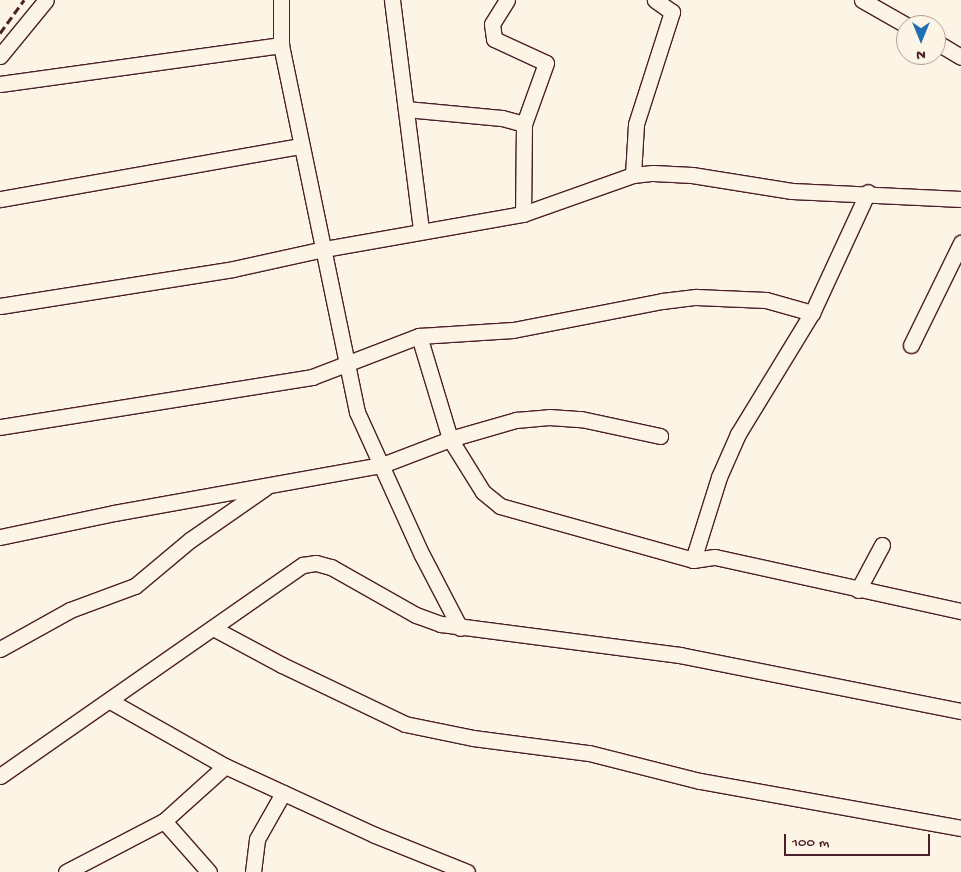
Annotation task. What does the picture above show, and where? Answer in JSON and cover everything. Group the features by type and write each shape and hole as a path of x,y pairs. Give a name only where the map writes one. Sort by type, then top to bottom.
{"street":[{"path":"0,56 46,0"},
{"path":"281,0 281,45 300,146 324,249 357,412 422,555 460,628"},
{"path":"392,0 422,231"},
{"path":"506,0 492,24 494,39 546,63 524,124 523,214"},
{"path":"633,175 636,124 672,12 655,0"},
{"path":"862,0 896,19"},
{"path":"0,84 281,45"},
{"path":"946,48 961,57"},
{"path":"406,110 502,118 524,124"},
{"path":"0,199 300,146"},
{"path":"0,306 233,269 324,249 523,214 633,175 692,175 792,191 868,192 961,199"},
{"path":"693,560 720,477 738,434 812,313 868,192"},
{"path":"911,345 961,243"},
{"path":"0,427 312,377 419,336 513,330 696,297 766,300 812,313"},
{"path":"419,336 450,439 483,492 500,506 693,560 716,557 858,590 961,611"},
{"path":"0,537 382,465 450,439 516,420 549,416 660,436"},
{"path":"0,649 70,610 135,586 171,559 173,552 266,487"},
{"path":"858,590 882,546"},
{"path":"0,776 303,565 316,563 331,567 416,615 460,628 680,655 961,711"},
{"path":"213,628 282,665 405,724 473,738 589,753 700,781 961,828"},
{"path":"110,701 225,766 467,872"},
{"path":"66,872 164,821 225,766"},
{"path":"253,872 257,839 283,793"},
{"path":"164,821 210,872"}],"railway":[{"path":"0,33 24,0"}]}
